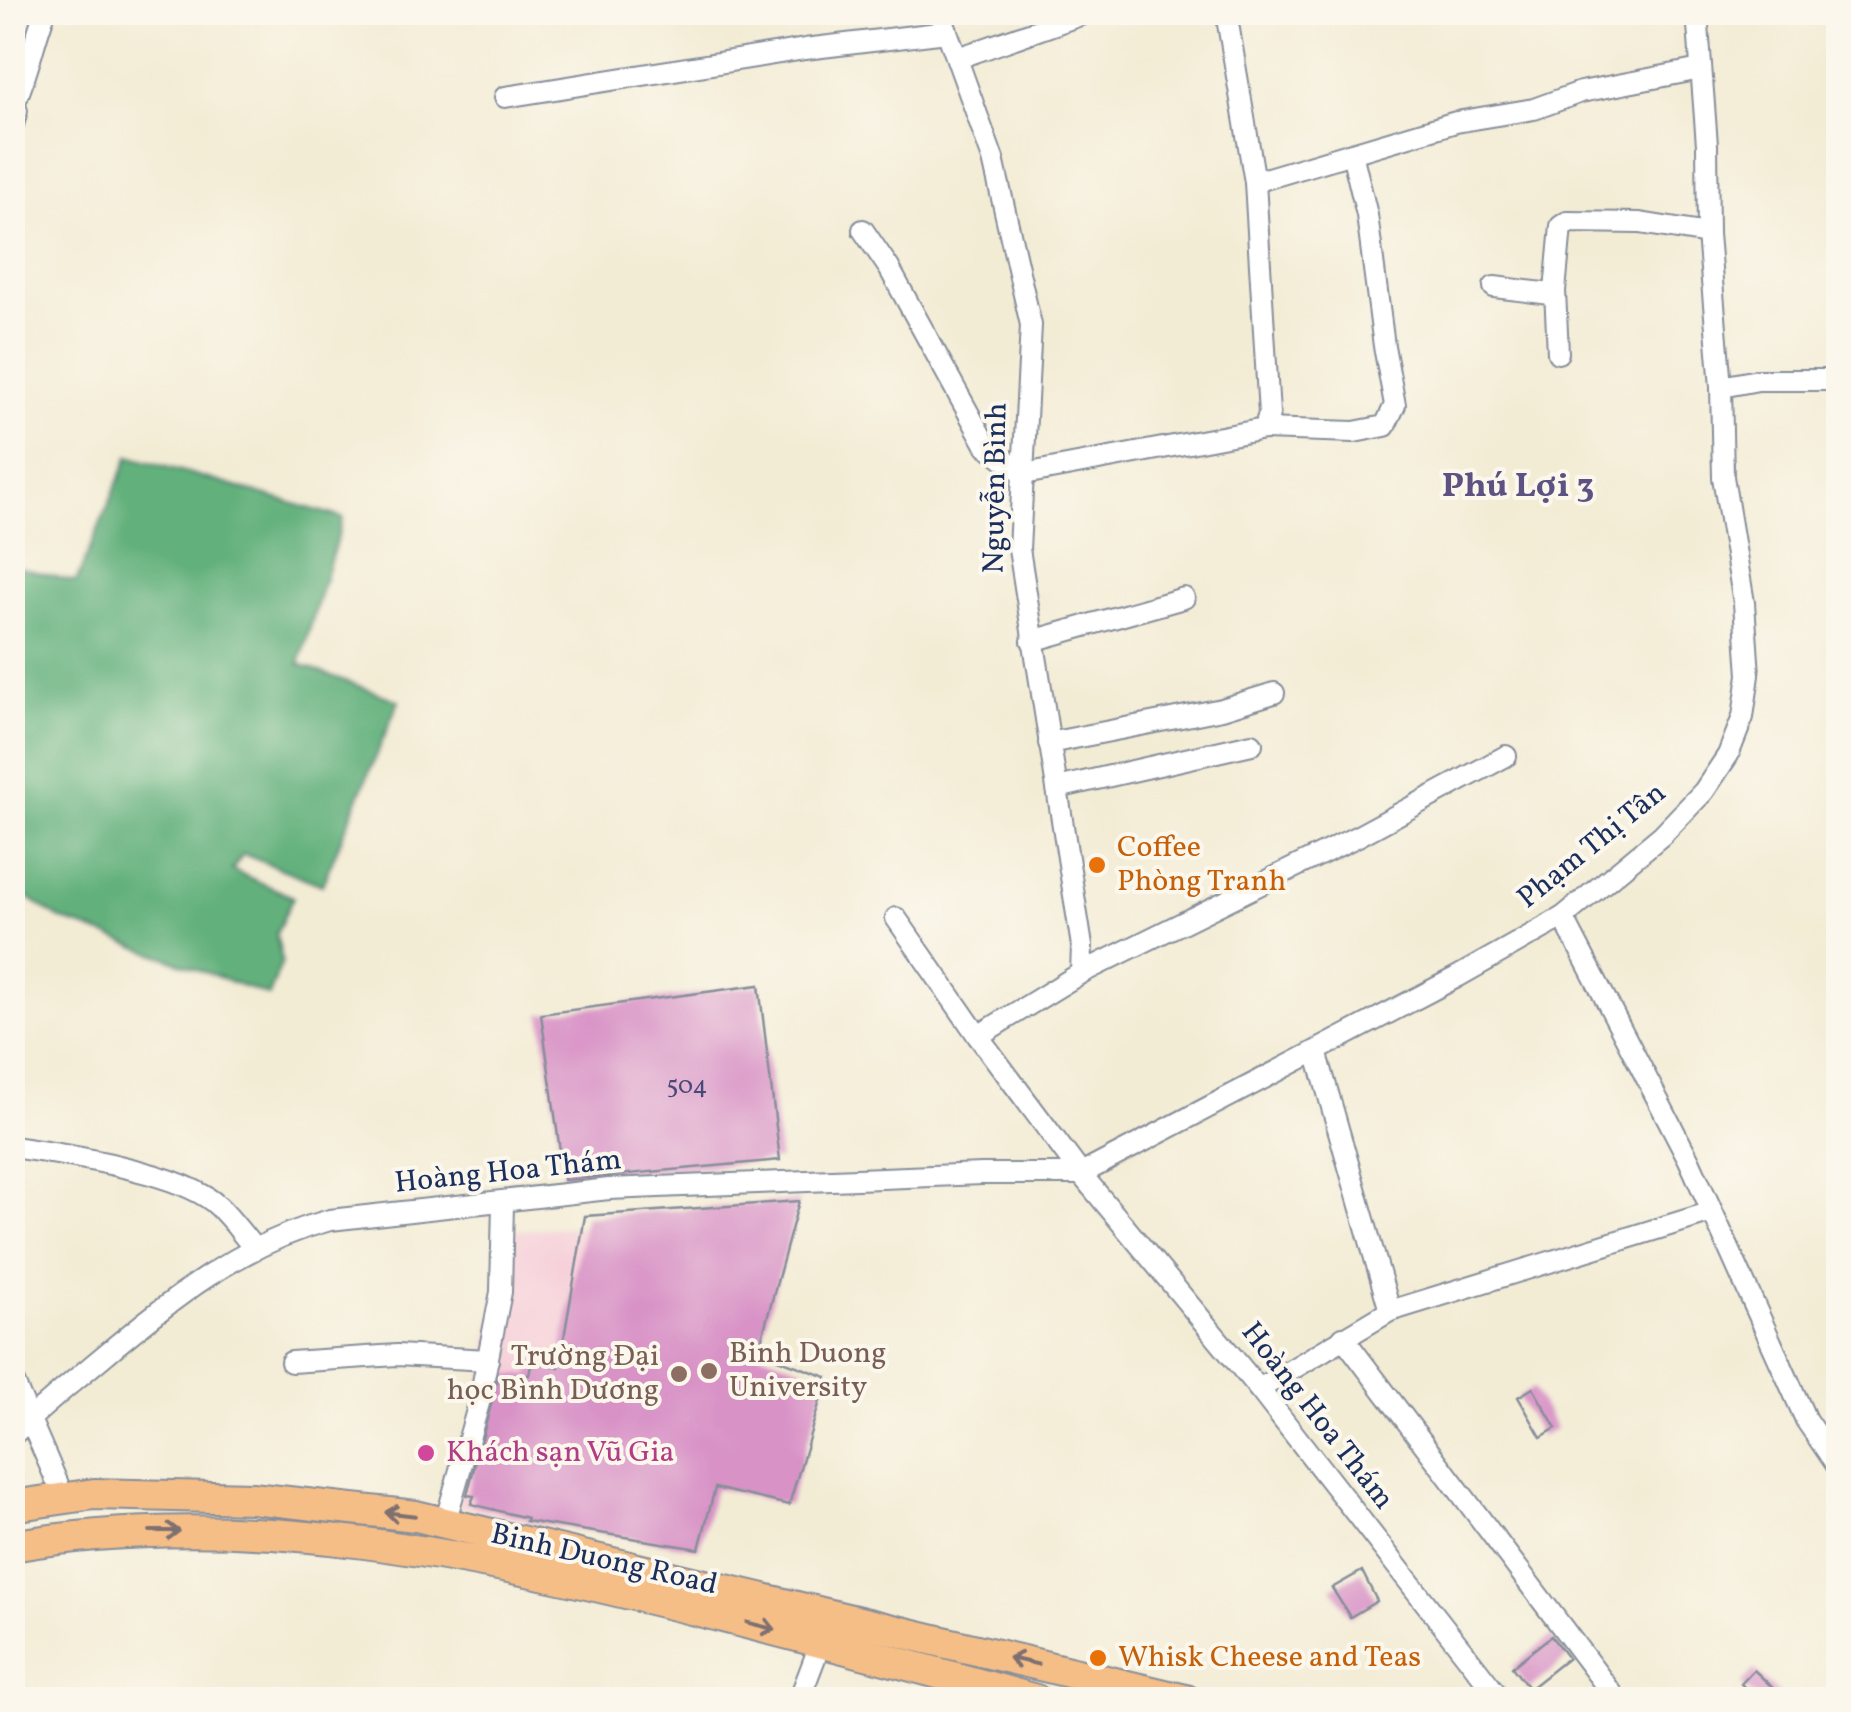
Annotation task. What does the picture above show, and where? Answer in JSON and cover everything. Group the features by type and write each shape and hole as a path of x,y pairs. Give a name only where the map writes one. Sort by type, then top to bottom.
{"highway":[{"name":"Binh Duong Road","path":"12,1506 94,1494 252,1498 416,1516 1186,1700"},
{"path":"64,1498 68,1536"},
{"name":"Binh Duong Road","path":"12,1546 68,1536 247,1530 400,1547 591,1584 1036,1700"}],"street":[{"path":"12,128 17,111 13,102 30,66 45,12"},
{"path":"958,58 1089,12"},
{"path":"1226,12 1255,182 1270,414 1264,429"},
{"name":"Phạm Thị Tân","path":"1081,1174 1562,917 1662,834 1704,791 1728,755 1743,718 1748,675 1747,630 1723,478 1698,12"},
{"path":"505,97 804,50 943,22"},
{"name":"Nguyễn Bình","path":"943,22 993,160 1031,325 1019,549 1082,946 1081,972"},
{"path":"1255,182 1456,122 1534,109 1581,92 1701,69"},
{"path":"863,230 889,268 986,445 1024,474 1264,429 1354,432 1385,426 1396,405 1384,346 1367,214 1352,153"},
{"path":"1558,353 1554,291 1561,226 1567,222 1640,224 1708,234"},
{"path":"1494,287 1551,294 1554,291"},
{"path":"1720,387 1758,380 1838,380"},
{"path":"1032,640 1184,598"},
{"path":"1049,743 1222,709 1274,693"},
{"path":"1057,788 1252,744"},
{"path":"978,1036 1081,972 1360,835 1506,756"},
{"path":"1562,917 1689,1160 1806,1420 1838,1467"},
{"name":"Hoàng Hoa Thám","path":"896,918 1081,1174 1259,1390 1501,1700"},
{"path":"1316,1051 1390,1311"},
{"path":"12,1147 56,1153 188,1187 217,1204 253,1247"},
{"name":"Hoàng Hoa Thám","path":"12,1436 160,1308 253,1247 330,1220 609,1189 982,1174 1081,1174"},
{"path":"445,1523 488,1360 500,1292 503,1203"},
{"path":"1259,1390 1390,1311 1712,1212"},
{"path":"1344,1337 1617,1700"},
{"path":"291,1362 397,1355 488,1360"},
{"path":"12,1378 64,1498"},
{"path":"799,1700 822,1642"}],"shaded area":[{"path":"584,1226 552,1411 526,1521 459,1506 507,1231"}],"green space":[{"path":"129,456 343,518 299,664 399,701 322,885 243,854 232,870 293,897 276,934 282,961 269,996 58,918 13,887 13,566 76,582"}],"building":[{"path":"759,985 780,1160 564,1180 541,1014"},
{"name":"Binh Duong University","path":"799,1201 758,1352 827,1377 789,1505 715,1488 699,1549 526,1521 527,1518 471,1504 474,1496 467,1495 499,1374 529,1375 532,1361 559,1367 585,1216"},
{"path":"1533,1388 1556,1428 1541,1437 1518,1397"},
{"path":"1362,1571 1377,1601 1350,1617 1332,1588"},
{"path":"1551,1636 1568,1658 1529,1689 1512,1667"},
{"path":"1754,1670 1786,1700 1758,1700 1741,1684"}],"place":[{"name":"Coffee Phòng Tranh","path":"1097,865"},
{"name":"Binh Duong University","path":"709,1371"},
{"name":"Trường Đại học Bình Dương","path":"679,1374"},
{"name":"Khách sạn Vũ Gia","path":"426,1453"},
{"name":"Whisk Cheese and Teas","path":"1098,1658"}],"district":[{"name":"Phú Lợi 3","path":"1518,487"}]}
